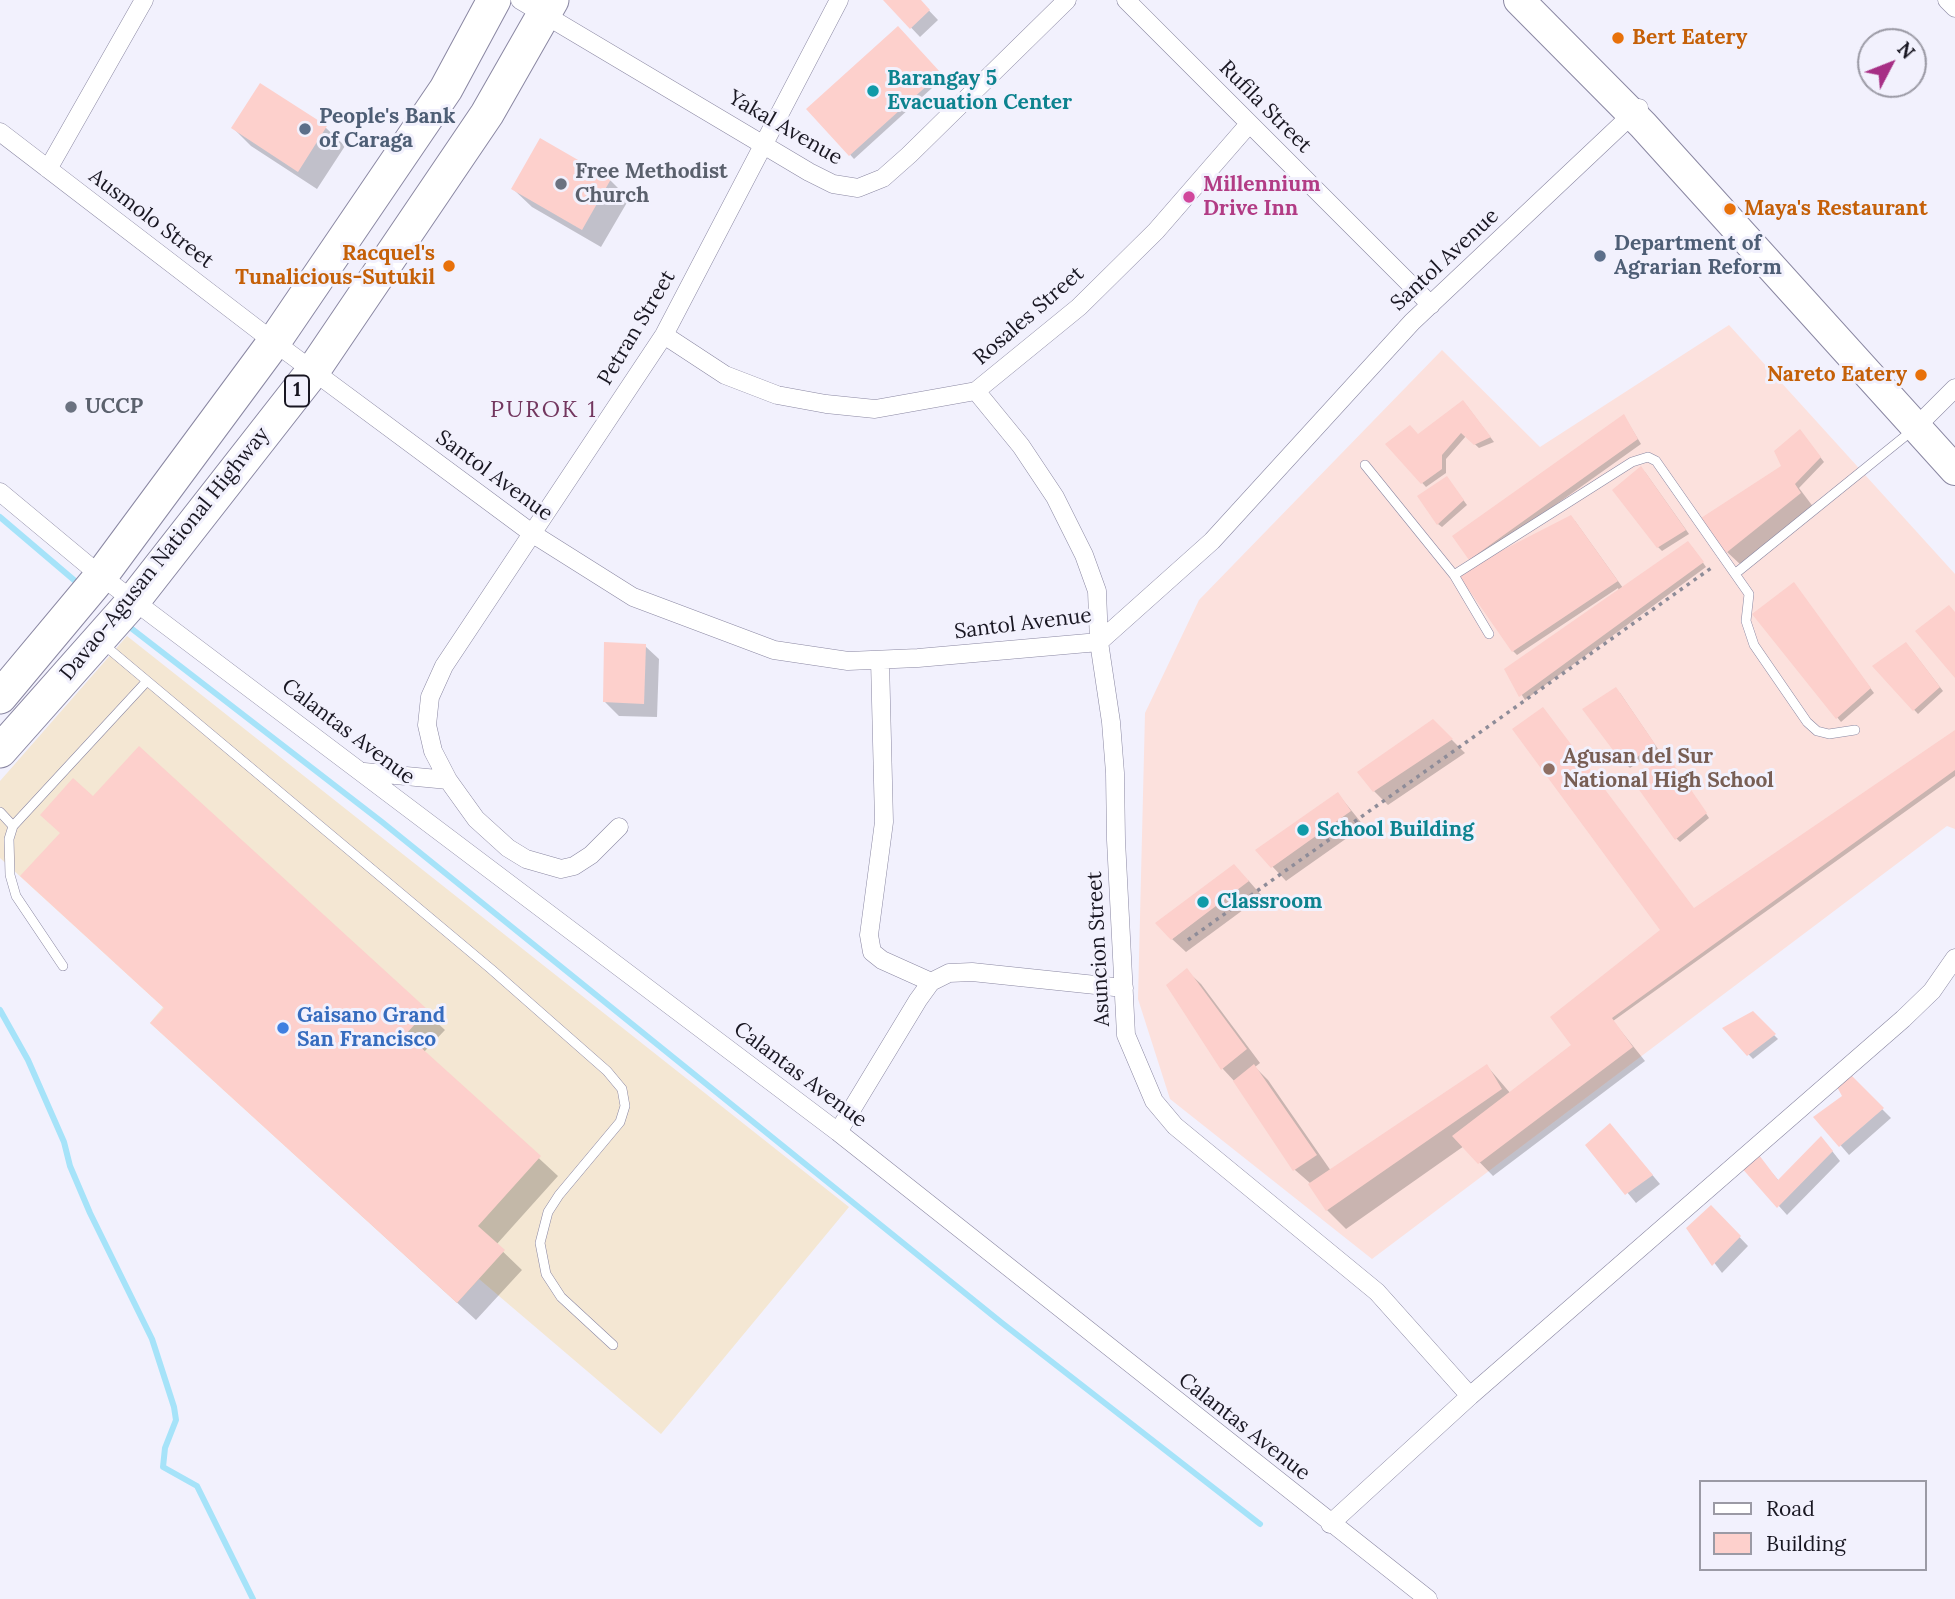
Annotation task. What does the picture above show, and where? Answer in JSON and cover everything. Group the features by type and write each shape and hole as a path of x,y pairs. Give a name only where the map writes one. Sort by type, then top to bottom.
{"highway":[{"name":"Davao-Agusan National Highway","path":"0,697 101,576 274,342 446,89 494,0"},
{"name":"Davao-Agusan National Highway","path":"0,751 134,600 313,371 487,114 539,4"},
{"path":"178,470 214,495"}],"main road":[{"path":"1519,0 1637,110"},
{"path":"1540,0 1921,422 1955,470"},
{"path":"1921,422 1955,448"}],"street":[{"path":"48,169 144,0"},
{"name":"Petran Street","path":"619,827 591,855 574,866 549,867 526,859 489,833 448,780 433,751 427,725 430,697 444,666 664,335 839,0"},
{"name":"Yakal Avenue","path":"539,4 833,184 858,188 883,178 1067,0"},
{"name":"Rufila Street","path":"1126,0 1431,305"},
{"path":"1947,0 1955,8"},
{"name":"Santol Avenue","path":"313,371 533,534 633,597 774,650 848,661 1099,642 1212,541 1412,322 1637,110"},
{"name":"Rosales Street","path":"664,335 725,375 777,395 826,404 876,409 976,391 1079,307 1156,231 1249,124"},
{"name":"Ausmolo Street","path":"0,132 313,371"},
{"path":"1921,422 1955,388"},
{"name":"Asuncion Street","path":"976,391 1021,446 1055,497 1084,555 1097,591 1099,642 1111,722 1115,773 1126,1035 1154,1101 1175,1126 1377,1292 1470,1396"},
{"name":"Calantas Avenue","path":"0,492 101,576 838,1132 1427,1599"},
{"path":"880,660 884,822 869,935 872,952 882,960 931,982"},
{"path":"362,772 448,780"},
{"path":"1330,1524 1470,1396 1903,1019 1932,991 1955,958"},
{"path":"838,1132 931,982 949,973 972,972 1125,988"}],"lane":[{"path":"1736,573 1921,422"},
{"path":"1454,575 1640,458 1656,461 1749,594 1746,621 1754,645 1807,722 1818,731 1829,734 1855,730"},
{"path":"1365,465 1454,575 1489,634"},
{"path":"99,641 491,969 607,1071 622,1089 625,1106 620,1122 559,1195 548,1212 540,1243 546,1274 561,1297 613,1345"},
{"path":"62,966 16,896 8,855 13,825 147,681"},
{"path":"0,812 13,825"}],"path":[{"path":"1188,940 1723,559"}],"shaded area":[{"name":"Agusan del Sur National High School","path":"1729,325 1955,574 1955,829 1947,826 1372,1259 1170,1099 1138,999 1145,713 1199,600 1442,350 1540,447"},
{"path":"127,636 849,1207 661,1434 479,1279 457,1303 150,1023 163,1007 0,858 0,781"}],"building":[{"path":"883,0 921,0 930,10 910,29"},
{"name":"Barangay 5 Evacuation Center","path":"898,26 941,73 849,156 806,109"},
{"path":"260,83 327,126 298,172 231,128"},
{"name":"Free Methodist Church","path":"540,138 611,179 582,230 511,189"},
{"path":"1463,400 1491,437 1474,445 1461,433 1442,455 1442,469 1421,484 1385,444 1410,425 1418,434"},
{"path":"1624,414 1638,439 1469,560 1452,536"},
{"path":"1800,429 1821,457 1795,484 1801,493 1726,553 1701,518 1781,466 1774,451"},
{"path":"1641,466 1686,530 1657,548 1612,490"},
{"path":"1447,476 1464,500 1437,525 1417,496"},
{"path":"1571,515 1618,581 1512,652 1469,590 1454,575"},
{"path":"1688,541 1704,562 1519,697 1504,669"},
{"path":"1794,582 1871,688 1836,719 1752,614"},
{"path":"1949,605 1955,612 1955,678 1915,631"},
{"path":"604,642 646,644 644,704 603,702"},
{"path":"1906,642 1940,687 1913,711 1872,666"},
{"path":"1616,687 1655,744 1625,766 1582,709"},
{"path":"1543,707 1694,908 1955,730 1955,770 1612,1018 1633,1047 1478,1164 1452,1136 1571,1045 1550,1017 1660,930 1512,729"},
{"path":"1433,719 1453,739 1373,792 1357,772"},
{"name":"Gaisano Grand San Francisco","path":"139,746 428,1010 406,1034 541,1156 478,1226 505,1250 457,1303 150,1023 164,1008 20,876 60,833 40,815 73,778 93,796"},
{"path":"1667,755 1707,813 1675,840 1632,780"},
{"name":"School Building","path":"1338,792 1351,811 1271,868 1255,850"},
{"name":"Classroom","path":"1234,864 1249,881 1171,940 1155,923"},
{"path":"1187,968 1247,1049 1221,1070 1166,985"},
{"path":"1753,1011 1776,1034 1747,1056 1722,1028"},
{"path":"1254,1064 1317,1155 1293,1171 1233,1081"},
{"path":"1487,1064 1502,1089 1326,1211 1308,1184"},
{"path":"1849,1073 1884,1108 1839,1147 1813,1117 1842,1096 1836,1085"},
{"path":"1610,1123 1653,1175 1625,1195 1585,1145"},
{"path":"1821,1136 1833,1151 1777,1208 1740,1166 1756,1151 1778,1180"},
{"path":"1711,1205 1741,1236 1712,1266 1686,1228"}],"waterway":[{"path":"0,517 81,586"},
{"path":"127,625 382,822 1002,1323 1260,1524"},
{"path":"0,1010 28,1060 64,1142 70,1166 90,1213 152,1339 176,1420 165,1448 163,1467 197,1486 253,1599"}],"place":[{"name":"Bert Eatery","path":"1618,38"},
{"name":"Barangay 5 Evacuation Center","path":"873,91"},
{"name":"People's Bank of Caraga","path":"305,129"},
{"name":"Free Methodist Church","path":"561,184"},
{"name":"Millennium Drive Inn","path":"1189,197"},
{"name":"Maya's Restaurant","path":"1730,209"},
{"name":"Department of Agrarian Reform","path":"1600,256"},
{"name":"Racquel's Tunalicious-Sutukil","path":"449,266"},
{"name":"Nareto Eatery","path":"1921,375"},
{"name":"UCCP","path":"71,407"},
{"name":"Agusan del Sur National High School","path":"1549,769"},
{"name":"School Building","path":"1303,830"},
{"name":"Classroom","path":"1203,902"},
{"name":"Gaisano Grand San Francisco","path":"283,1028"}],"district":[{"name":"PUROK 1","path":"544,410"}]}
